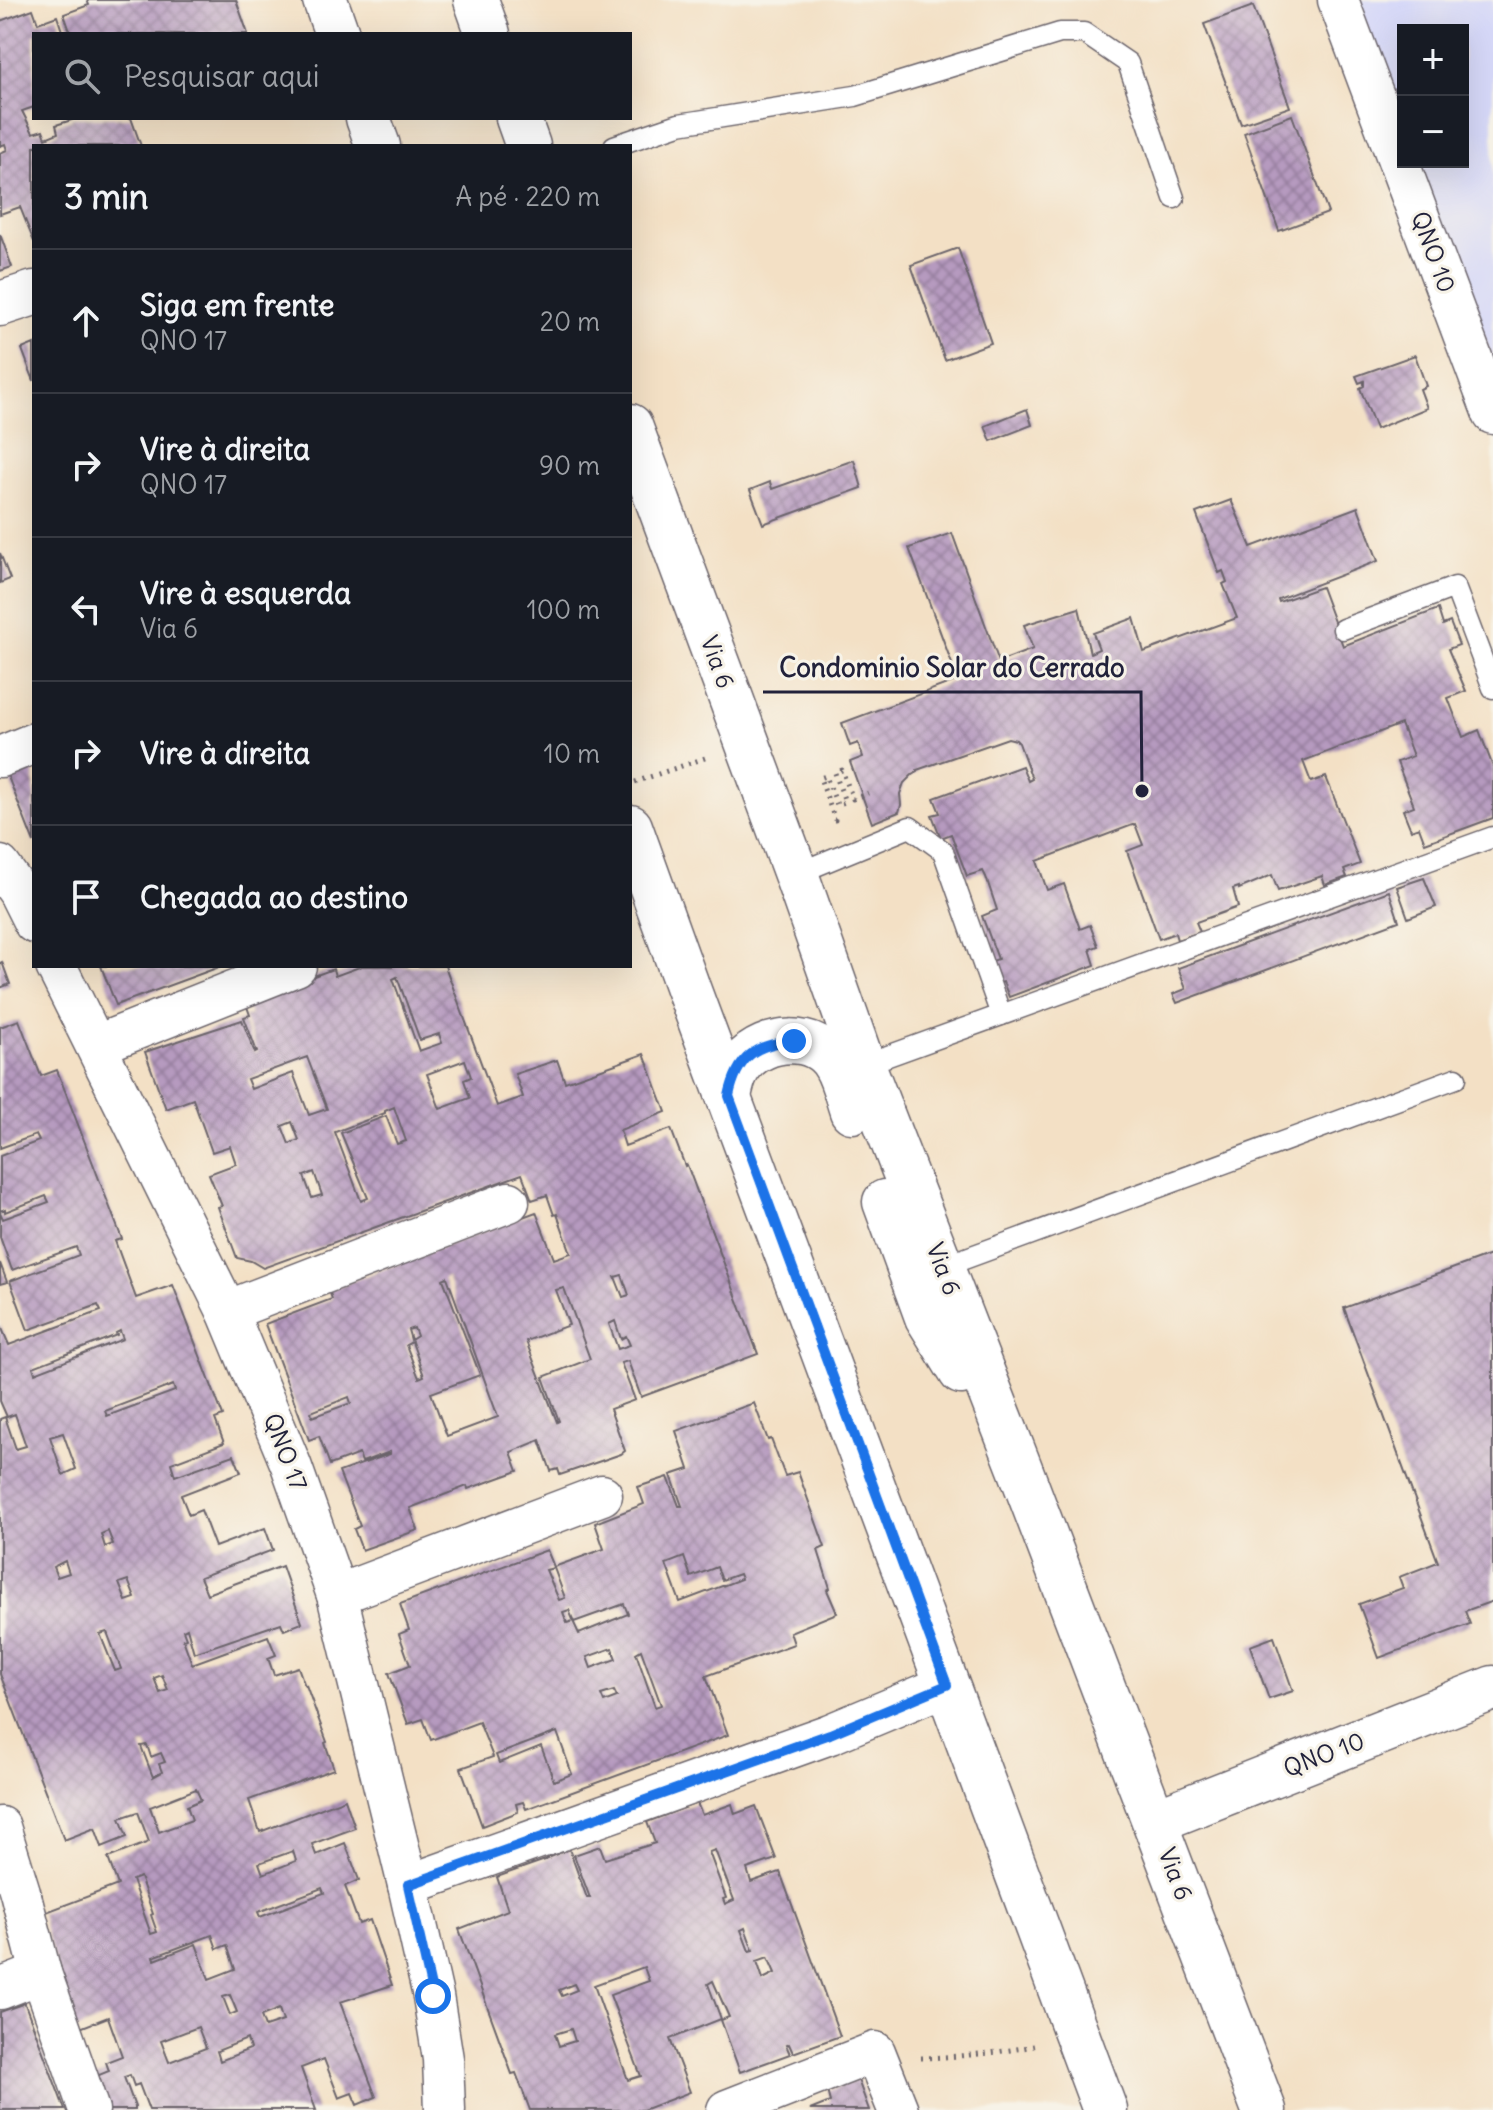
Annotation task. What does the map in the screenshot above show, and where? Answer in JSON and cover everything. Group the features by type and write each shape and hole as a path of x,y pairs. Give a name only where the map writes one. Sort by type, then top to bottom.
{"main road":[{"path":"325,0 336,32"},
{"path":"476,0 487,32"},
{"path":"369,120 377,144"},
{"path":"519,120 527,144"},
{"path":"0,304 32,294"},
{"name":"Via 6","path":"632,431 796,874 863,1065 1264,2110"},
{"path":"632,832 1105,2110"},
{"path":"729,1096 733,1077 744,1060 760,1048 779,1042 794,1041 809,1045 835,1063 927,1317 1019,1466"},
{"name":"QNO 10","path":"1155,1821 1493,1688"}],"street":[{"name":"QNO 10","path":"1338,0 1493,414"},
{"path":"0,757 32,744"},
{"path":"0,866 18,891 32,919"},
{"name":"QNO 17","path":"57,968 227,1311 291,1465 337,1595 408,1885 438,2028 445,2110"},
{"path":"97,1045 291,968"},
{"path":"227,1311 509,1202"},
{"path":"337,1595 602,1495"},
{"path":"408,1885 830,1734 947,1685"},
{"path":"0,1827 41,1973 89,2110"},
{"path":"0,1989 41,1973"},
{"path":"727,2110 875,2052 898,2110"}],"lane":[{"path":"620,144 679,124 855,96 1060,33 1084,33 1128,63 1174,198"},
{"path":"1343,629 1455,587 1493,688"},
{"path":"796,874 910,827 943,851 1001,1015"},
{"path":"863,1065 1493,837"},
{"path":"942,1267 1456,1078"}],"path":[{"path":"825,824 835,820 820,778 826,776 837,805 845,802 835,773 842,770 853,799 868,793"},
{"path":"875,2052 912,2058 955,2057 999,2053 1078,2038"}],"shaded area":[{"path":"1355,0 1493,0 1493,360 1419,168 1469,168 1469,24 1397,24 1397,109"}],"building":[{"path":"87,0 236,0 247,32 70,32 64,14 89,5"},
{"path":"1253,6 1290,107 1241,124 1204,24"},
{"path":"33,9 38,23 57,16 62,32 32,32 32,108 22,111 33,133 43,130 46,138 58,133 56,125 72,120 132,120 140,144 32,144 32,237 20,207 0,214 0,153 7,150 5,144 0,146 0,21"},
{"path":"1292,115 1328,213 1279,231 1244,133"},
{"path":"0,234 12,267 0,271"},
{"path":"958,248 991,343 945,360 911,265"},
{"path":"32,345 32,376 22,349"},
{"path":"1415,355 1426,386 1420,389 1427,408 1376,429 1360,388 1364,386 1364,381 1359,383 1356,376"},
{"path":"1027,409 1032,425 991,441 985,426"},
{"path":"854,460 862,488 763,524 750,490 770,482 772,489"},
{"path":"1231,500 1251,547 1358,507 1378,561 1278,599 1279,602 1321,587 1343,646 1438,609 1443,625 1450,622 1459,645 1448,649 1466,691 1448,698 1463,737 1479,730 1493,767 1493,818 1425,843 1419,827 1411,830 1403,810 1414,806 1397,762 1413,756 1401,724 1303,761 1311,782 1326,777 1360,864 1344,870 1347,877 1325,885 1322,876 1278,891 1272,875 1233,889 1238,907 1196,922 1200,932 1177,940 1175,933 1159,939 1127,851 1143,845 1135,824 1037,861 1047,890 1064,884 1080,929 1090,925 1098,946 1090,949 1095,965 1009,997 1003,982 996,985 987,963 998,959 982,916 997,910 986,877 983,871 967,876 951,834 941,838 932,815 940,813 934,798 1022,766 1028,781 1032,779 1019,743 1008,738 917,770 904,783 899,812 872,823 850,762 863,757 858,743 850,746 842,723 958,680 909,548 952,533 999,662 1033,649 1024,625 1079,608 1090,653 1099,649 1093,633 1134,618 1144,652 1237,618 1223,584 1227,582 1223,571 1219,573 1196,513"},
{"path":"0,553 10,579 0,583"},
{"path":"32,757 32,838 5,769"},
{"path":"1424,878 1436,907 1408,918 1397,887"},
{"path":"1389,891 1399,921 1177,1003 1173,994 1186,989 1178,968"},
{"path":"0,963 10,984 0,988"},
{"path":"102,968 217,968 116,1005"},
{"path":"357,968 446,968 497,1106 523,1097 515,1074 557,1060 565,1082 644,1054 666,1112 620,1130 625,1146 671,1129 758,1354 641,1397 628,1361 621,1363 635,1400 610,1409 625,1451 621,1454 560,1475 558,1469 551,1471 540,1440 511,1452 518,1471 410,1508 418,1530 362,1550 354,1529 360,1526 339,1472 390,1452 362,1462 359,1454 330,1465 319,1436 309,1440 265,1324 332,1299 329,1290 536,1212 554,1259 571,1253 547,1195 532,1200 522,1174 263,1268 237,1258 209,1174 236,1164 230,1146 212,1152 193,1099 166,1109 145,1052 242,1020 255,1053 244,1017 250,1015 245,1001 333,969 335,976","holes":["397,977 420,1040 439,1034 442,1043 419,1051 393,979","307,1057 327,1109 309,1115 293,1073 251,1089 247,1079","465,1060 471,1077 464,1080 470,1098 440,1109 427,1074","394,1107 406,1141 397,1144 386,1116 341,1133 368,1198 361,1201 335,1132","292,1122 299,1140 289,1144 282,1126","314,1172 322,1195 312,1198 304,1176","622,1275 629,1295 623,1297 615,1277","447,1277 498,1417 447,1436 431,1393 480,1375 443,1279","564,1288 590,1359 543,1377 557,1422 526,1341 569,1325 556,1290","615,1321 621,1339 626,1336 630,1345 618,1349 609,1324","414,1328 417,1336 411,1340 408,1330","412,1342 424,1376 419,1378 406,1345","349,1397 351,1403 312,1417 311,1412"]},
{"path":"19,1020 41,1076 57,1070 122,1239 115,1241 136,1298 173,1285 223,1416 215,1419 224,1443 171,1463 175,1476 234,1455 241,1472 181,1495 189,1515 201,1510 215,1547 265,1528 273,1550 200,1577 207,1594 282,1566 302,1623 284,1630 281,1623 194,1653 187,1628 183,1630 186,1638 183,1639 192,1664 268,1636 276,1655 268,1658 274,1675 298,1667 306,1685 334,1769 249,1800 260,1832 345,1799 355,1828 312,1844 316,1855 345,1843 359,1880 345,1886 359,1924 370,1920 392,1985 340,2002 376,2097 357,2105 352,2093 339,2098 324,2059 301,2068 316,2110 149,2110 139,2084 134,2086 130,2075 124,2077 135,2110 100,2110 89,2079 109,2071 106,2062 122,2056 108,2017 75,2030 41,1914 118,1885 108,1858 149,1842 138,1812 120,1818 127,1837 102,1847 95,1828 64,1840 0,1674 0,1419 5,1417 16,1449 26,1446 15,1414 7,1417 0,1401 0,1324 9,1345 101,1311 98,1305 28,1330 10,1281 79,1255 76,1247 12,1270 0,1237 0,1212 3,1219 49,1202 46,1196 5,1212 5,1209 0,1211 0,1156 39,1141 36,1135 0,1148 0,1027","holes":["120,1331 123,1339 35,1373 33,1367 117,1335","173,1385 175,1391 107,1416 105,1411","63,1433 76,1469 63,1475 50,1437","108,1531 113,1544 105,1547 101,1534","65,1561 69,1573 57,1577 53,1567","128,1580 135,1598 126,1601 119,1583","107,1632 121,1669 115,1671 100,1634","162,1675 168,1690 160,1693 154,1678","147,1745 151,1757 161,1753 165,1762 159,1764 162,1772 153,1777 141,1746","196,1789 201,1800 187,1806 192,1820 159,1832 150,1807","293,1851 296,1861 263,1874 259,1863","140,1877 157,1932 151,1934 132,1880","322,1888 324,1893 260,1917 258,1912","212,1935 217,1949 227,1945 235,1969 209,1979 196,1944 155,1960 153,1957","230,1995 237,2012 230,2015 223,1997","279,2009 283,2021 265,2027 261,2016","198,2027 206,2048 169,2062 161,2041","247,2039 250,2049 220,2061 217,2051"]},
{"path":"1493,1254 1493,1601 1465,1611 1470,1624 1379,1658 1359,1604 1403,1588 1399,1577 1438,1562 1344,1308"},
{"path":"0,1263 7,1282 0,1284"},
{"path":"754,1403 785,1476 798,1472 825,1547 818,1550 830,1588 827,1590 837,1613 790,1632 794,1644 706,1676 728,1735 526,1809 523,1802 516,1804 518,1812 482,1826 461,1768 493,1757 479,1722 431,1740 423,1719 408,1724 389,1673 410,1665 399,1634 409,1630 400,1604 547,1550 554,1567 604,1549 595,1523 644,1504 638,1487 668,1477 679,1506 682,1506 671,1475 689,1469 676,1431","holes":["684,1557 691,1577 717,1567 722,1580 739,1574 741,1579 680,1602 666,1564","554,1568 565,1598 559,1600 546,1570","624,1604 628,1614 579,1634 573,1621 567,1623 563,1612 569,1610 574,1622","612,1648 616,1659 591,1668 587,1657","641,1650 661,1705 655,1707 636,1653","614,1691 617,1697 604,1702 601,1695","557,1732 572,1774 554,1781 541,1746 499,1763 496,1755"]},
{"path":"1274,1637 1293,1691 1269,1699 1250,1646"},
{"path":"697,1803 702,1815 732,1804 735,1814 756,1806 776,1859 747,1869 751,1882 780,1872 840,2036 793,2053 789,2044 786,2045 790,2054 740,2072 721,2020 729,2017 713,1981 708,1984 721,2019 670,2039 690,2092 643,2110 530,2110 516,2073 512,2074 459,1929 508,1910 497,1877 569,1849 587,1898 590,1898 574,1855 600,1846 605,1859 655,1843 647,1822","holes":["715,1850 734,1900 725,1904 723,1899 726,1898 709,1852","745,1928 753,1950 749,1951 741,1930","768,1957 775,1973 763,1979 757,1961","644,1967 649,1981 610,1995 641,2076 628,2080 594,1985","574,1984 577,1990 562,1996 559,1990","571,2029 575,2041 559,2046 555,2034"]},
{"path":"25,2003 65,2110 0,2110 0,2012"},
{"path":"858,2080 869,2110 810,2110 830,2102 827,2091"}],"place":[{"name":"Condominio Solar do Cerrado","path":"1142,791"}],"route":[{"path":"433,1996 408,1885 830,1734 947,1685 729,1096 733,1077 744,1060 760,1048 794,1041"}]}
